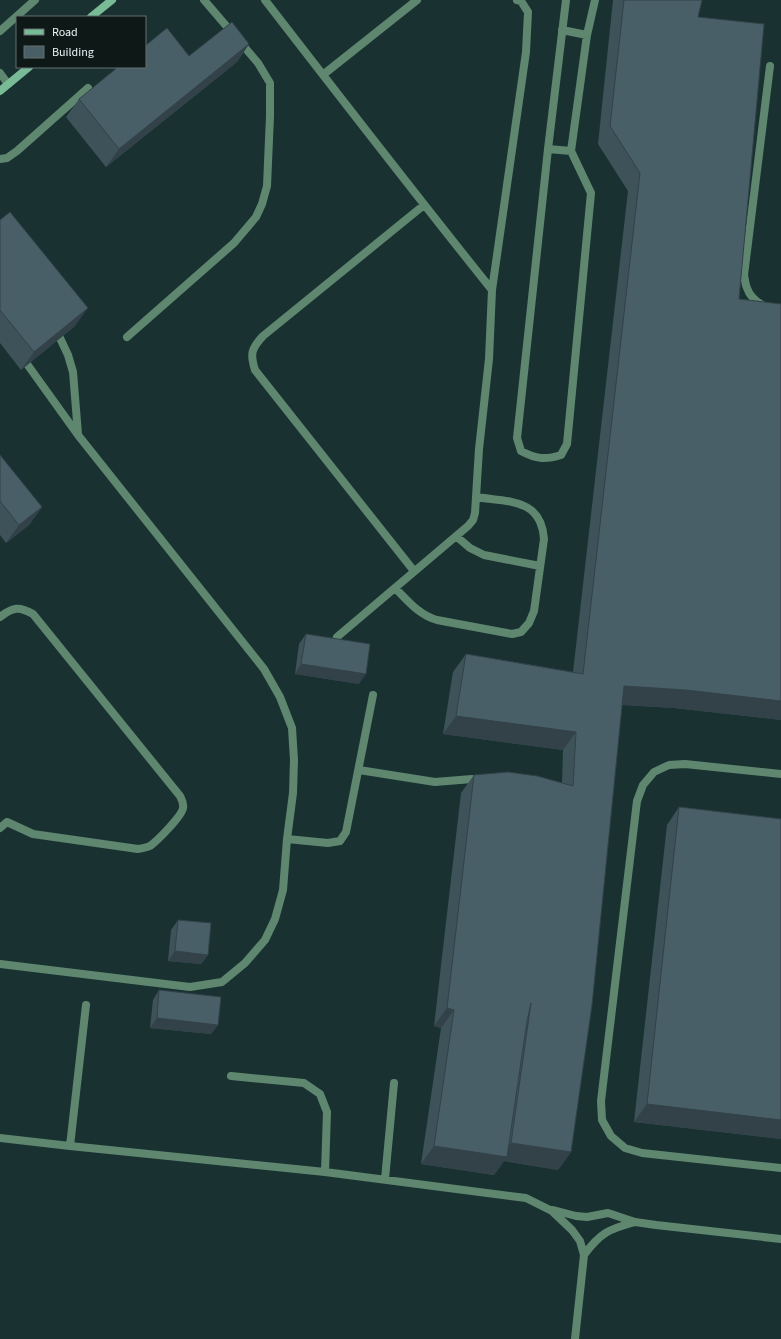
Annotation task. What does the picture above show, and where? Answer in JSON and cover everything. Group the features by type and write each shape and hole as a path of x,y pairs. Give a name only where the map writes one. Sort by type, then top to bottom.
{"street":[{"path":"92,16 112,0"},
{"path":"0,91 28,68"}],"lane":[{"path":"17,16 35,0"},
{"path":"127,337 234,243 256,217 262,204 267,186 270,83 258,63 204,0"},
{"path":"265,0 492,290"},
{"path":"324,74 416,0"},
{"path":"338,637 456,536 473,520 475,513 479,449 489,359 492,290 526,52 528,12 521,1 517,0"},
{"path":"566,0 548,149 517,438 521,451 532,457 549,459 561,455 567,444 591,193 571,151 587,35 594,0"},
{"path":"0,31 16,17"},
{"path":"562,30 587,35"},
{"path":"770,66 744,275 747,289 755,300 766,308 781,312"},
{"path":"0,73 8,84"},
{"path":"0,159 7,158 17,151 88,88"},
{"path":"548,149 571,151"},
{"path":"414,571 255,370 251,359 252,351 256,343 263,336 424,205"},
{"path":"60,338 68,355 73,372 78,435"},
{"path":"0,964 190,987 222,982 245,963 265,940 275,919 283,890 294,760 292,728 280,697 264,669 78,435 27,364"},
{"path":"394,588 426,617 512,634 521,632 530,623 534,611 544,540 543,528 539,517 530,509 521,504 476,497"},
{"path":"456,536 470,548 484,555 540,566"},
{"path":"0,617 13,608 24,608 33,614 183,801 182,813 178,818 152,845 145,848 138,849 33,834 7,822 0,828"},
{"path":"287,839 328,843 340,841 346,832 374,695"},
{"path":"781,774 686,764 669,765 654,772 642,785 637,801 601,1101 602,1120 611,1136 625,1148 642,1153 781,1168"},
{"path":"358,770 435,782 472,779 488,780"},
{"path":"70,1146 86,1004"},
{"path":"231,1076 304,1083 320,1094 326,1112 325,1172"},
{"path":"385,1179 394,1083"},
{"path":"0,1138 385,1179 526,1198 566,1214 576,1216 587,1217 608,1213 635,1222 781,1238"},
{"path":"544,1206 556,1214 577,1236 584,1255 575,1339"},
{"path":"584,1255 594,1242 602,1235 617,1227 635,1222"}],"building":[{"path":"624,0 702,0 698,17 764,24 739,299 781,304 781,701 686,690 624,686 592,1005 571,1152 511,1143 531,1003 507,1157 434,1146 454,1010 447,1008 474,775 508,772 537,776 573,786 576,732 456,716 466,654 583,674 640,173 610,126"},
{"path":"232,22 249,44 119,149 79,99 117,68 146,68 146,45 167,28 189,56"},
{"path":"10,212 88,308 34,352 0,310 0,220"},
{"path":"0,455 42,507 19,525 0,501"},
{"path":"306,634 370,644 366,674 301,664"},
{"path":"679,807 781,819 781,1120 647,1104"},
{"path":"178,920 211,923 208,955 175,951"},
{"path":"159,990 221,997 218,1025 157,1018"}]}
